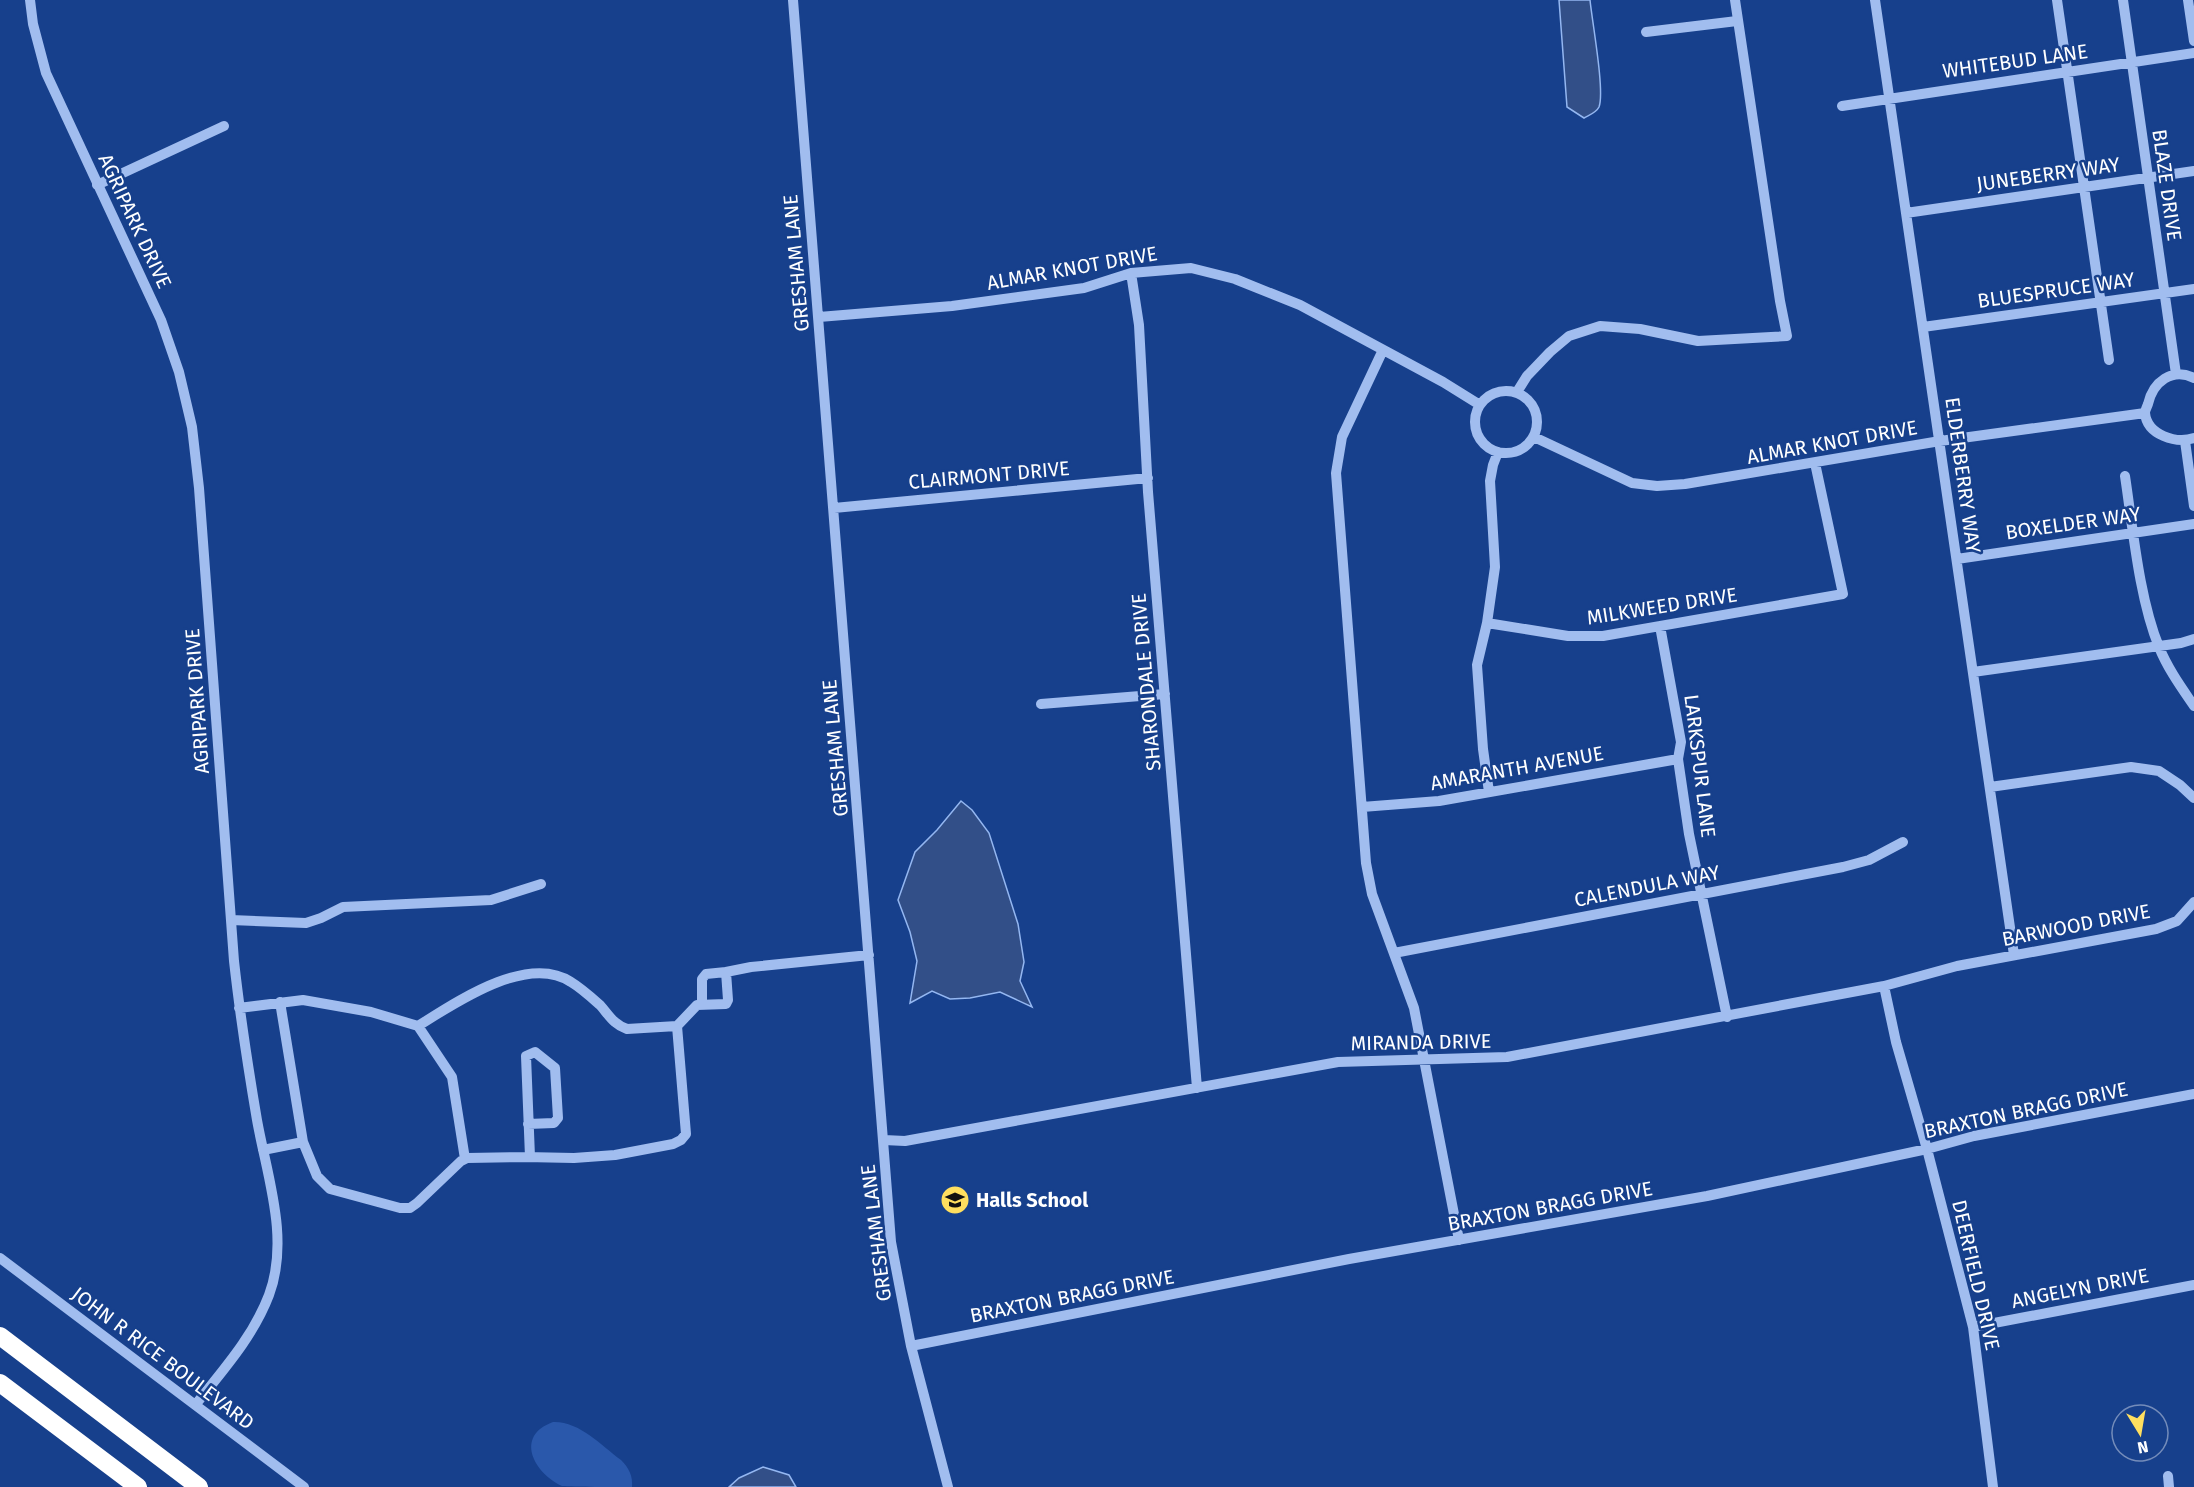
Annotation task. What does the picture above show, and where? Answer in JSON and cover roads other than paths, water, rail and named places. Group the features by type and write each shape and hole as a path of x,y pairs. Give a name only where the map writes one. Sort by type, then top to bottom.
{"highway":[{"path":"0,1336 199,1487"},
{"path":"0,1383 138,1487"}],"street":[{"name":"AGRIPARK DRIVE","path":"30,0 33,24 46,73 161,320 179,372 192,427 200,488 239,1008 276,1213 278,1255 269,1294 250,1335 196,1404"},
{"name":"GRESHAM LANE","path":"793,0 891,1242 911,1346 948,1487"},
{"path":"1517,392 1527,376 1569,336 1600,326 1640,329 1698,341 1787,336 1735,0"},
{"name":"ELDERBERRY WAY","path":"1875,0 2014,955"},
{"path":"2057,0 2109,360"},
{"name":"BLAZE DRIVE","path":"2122,0 2176,374"},
{"path":"2188,0 2194,40"},
{"path":"1646,32 1737,21"},
{"name":"WHITEBUD LANE","path":"1842,106 2194,53"},
{"path":"97,185 224,126"},
{"name":"JUNEBERRY WAY","path":"1906,213 2194,171"},
{"name":"ALMAR KNOT DRIVE","path":"819,317 952,306 1084,288 1131,273 1191,268 1235,279 1300,305 1443,382 1480,405"},
{"name":"SHARONDALE DRIVE","path":"1131,273 1139,325 1148,478 1197,1088"},
{"name":"BLUESPRUCE WAY","path":"1923,327 2194,289"},
{"path":"1383,350 1342,437 1336,473 1366,863 1372,894 1414,1008 1459,1240"},
{"path":"2194,378 2176,374 2160,380 2150,393 2145,413 2159,434 2172,440 2189,440 2194,506"},
{"path":"1499,391 1517,392 1530,400 1535,408 1538,419 1534,437 1527,446 1518,451 1498,452 1482,442 1478,434 1476,415 1480,405 1489,396 1499,391"},
{"name":"ALMAR KNOT DRIVE","path":"1534,437 1622,479 1644,485 1685,484 1815,464 1940,441 2145,413"},
{"path":"1489,792 1477,665 1487,623 1495,567 1490,481 1492,465 1498,452"},
{"name":"MILKWEED DRIVE","path":"1487,623 1588,637 1843,594 1815,464"},
{"path":"2125,476 2147,608 2158,646 2173,676 2194,706"},
{"name":"CLAIRMONT DRIVE","path":"834,508 1148,478"},
{"name":"BOXELDER WAY","path":"1957,559 2194,524"},
{"name":"LARKSPUR LANE","path":"1660,626 1681,742 1678,759 1689,834 1727,1017"},
{"path":"1973,672 2194,639"},
{"path":"1041,704 1165,694"},
{"name":"AMARANTH AVENUE","path":"1362,807 1439,801 1678,759"},
{"path":"1990,787 2131,767 2158,771 2180,785 2194,798"},
{"name":"CALENDULA WAY","path":"1394,953 1869,860 1903,842"},
{"path":"231,921 306,923 343,907 491,900 541,884"},
{"name":"BARWOOD DRIVE","path":"1957,966 2156,929 2177,921 2194,902"},
{"path":"702,1005 702,979 706,974 870,955"},
{"name":"MIRANDA DRIVE","path":"884,1140 905,1141 1197,1088 1299,1067 1338,1062 1507,1058 1884,986 1957,966"},
{"path":"418,1026 470,994 496,982 533,974 550,974 571,981 619,1026 627,1029 677,1026 697,1005 726,1004 728,1000 726,972"},
{"name":"DEERFIELD DRIVE","path":"1884,986 1973,1328 1993,1487"},
{"path":"239,1008 280,1002 312,1001 370,1012 418,1026 452,1077 465,1159"},
{"path":"280,1002 303,1142 317,1176 330,1189 400,1208 410,1208 417,1203 465,1159 574,1158 615,1155 673,1144 681,1140 686,1134 677,1026"},
{"path":"528,1124 554,1123 558,1118 555,1068 535,1052 526,1056 528,1124 530,1157"},
{"name":"BRAXTON BRAGG DRIVE","path":"911,1346 1339,1261 1707,1196 1927,1149 1974,1136 2194,1094"},
{"path":"263,1150 303,1142"},
{"name":"JOHN R RICE BOULEVARD","path":"0,1258 304,1487"},
{"name":"ANGELYN DRIVE","path":"1973,1328 2194,1285"}],"place":[{"name":"Halls School","path":"955,1200"}]}
